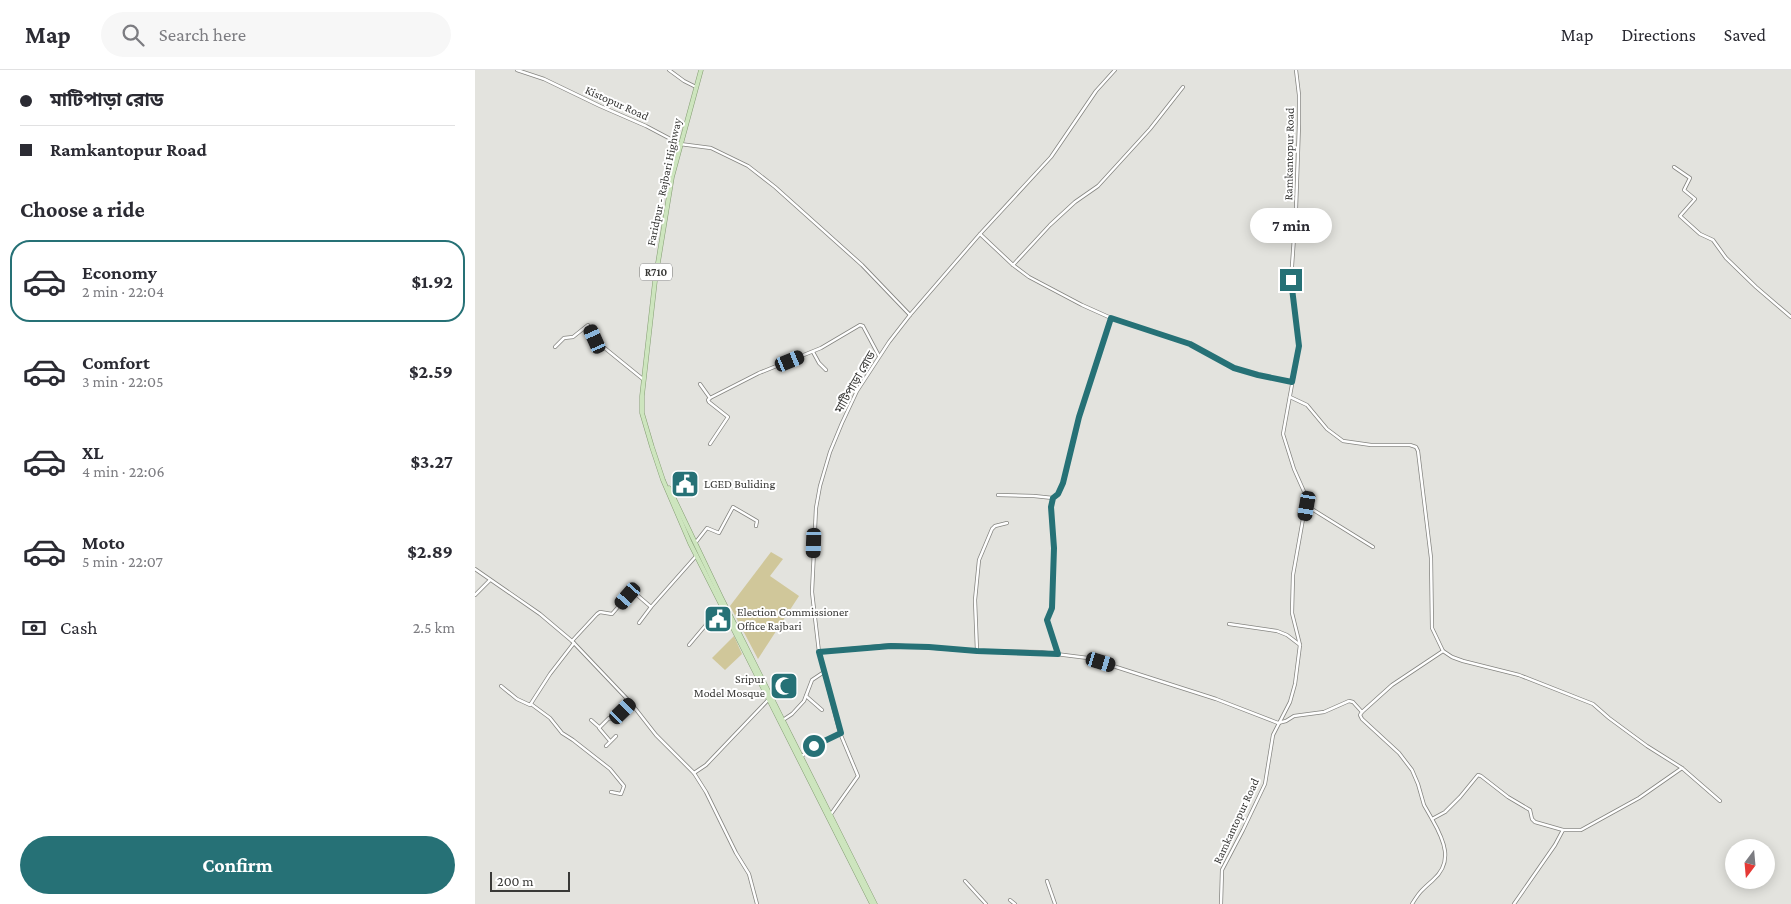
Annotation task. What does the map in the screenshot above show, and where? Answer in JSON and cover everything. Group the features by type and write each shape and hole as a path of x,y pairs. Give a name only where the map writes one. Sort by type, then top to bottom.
{"main road":[{"name":"Faridpur - Rajbari Highway","path":"662,475 651,447 642,413 641,396 655,281 673,177 680,144 701,70"},
{"path":"662,475 695,543 698,555 831,815 873,904"},
{"path":"662,475 721,607 873,904"}],"street":[{"name":"Kistopur Road","path":"517,70 544,79 599,106 646,126 680,144"},
{"path":"669,70 696,87"},
{"name":"মাটিপাড়া রোড","path":"831,815 858,776 841,733 819,652 812,592 814,526 820,486 830,452 857,391 879,356 910,315 980,234 1051,157 1096,91 1115,70"},
{"name":"Ramkantopur Road","path":"1221,904 1222,870 1265,784 1273,735 1293,693 1299,645 1292,612 1292,578 1307,506 1306,496 1293,469 1283,434 1299,346 1291,280 1297,209 1299,95 1296,70"},
{"path":"1013,264 1075,202 1098,186 1150,129 1183,87"},
{"path":"680,144 711,148 748,166 775,187 862,265 910,315"},
{"path":"1674,167 1690,178 1684,190 1695,199 1680,216 1700,234 1713,240 1726,258 1791,317"},
{"path":"980,234 1029,277 1051,290 1111,318 1190,344 1234,368 1292,382"},
{"path":"1058,654 1047,620 1052,608 1054,548 1051,507 1053,498 1058,494 1063,483 1079,417 1111,318"},
{"path":"710,398 759,374 813,352 860,324 863,326 879,356"},
{"path":"555,347 564,338 573,337 588,326 596,341 644,380"},
{"path":"813,352 819,363 826,370"},
{"path":"700,384 710,398 708,399 709,402 728,417 710,444"},
{"path":"1290,397 1307,405 1327,429 1343,441 1371,445 1410,446 1415,447 1418,451 1431,558 1432,628 1443,651 1463,662 1519,675 1593,704 1647,746 1682,768 1720,801"},
{"path":"998,496 1053,498"},
{"path":"695,543 707,528 719,533 733,506 757,521 756,526"},
{"path":"1307,506 1373,547"},
{"path":"977,651 975,600 979,560 992,529 995,526 1007,523"},
{"path":"639,624 651,607 698,555"},
{"path":"475,568 540,614 573,642 631,703 656,735 694,773 749,874 757,904"},
{"path":"475,595 490,580"},
{"path":"531,704 573,642 597,614 600,612 612,614 630,593 636,594 651,607"},
{"path":"689,645 721,607"},
{"path":"1229,624 1283,633 1299,645"},
{"path":"819,652 891,646 1058,654 1088,658 1115,666 1216,699 1278,723 1285,722 1294,716 1324,712 1349,701 1353,702 1363,712"},
{"path":"1412,904 1420,890 1441,871 1447,855 1433,819 1424,805 1412,770 1399,753 1361,719 1360,715 1392,685 1443,651"},
{"path":"783,720 796,710 806,696 811,682 824,672"},
{"path":"501,686 517,699 528,705 531,704 550,718 562,733 610,769 624,786 621,794 611,792"},
{"path":"806,696 822,710"},
{"path":"694,773 706,765 769,700"},
{"path":"599,727 609,718 614,720 631,703"},
{"path":"591,720 610,741"},
{"path":"801,757 814,746 841,733"},
{"path":"606,746 616,736"},
{"path":"1433,819 1445,812 1460,798 1478,775 1508,797 1531,810 1532,819 1535,822 1563,830 1581,830 1639,798 1682,768"},
{"path":"1514,904 1555,845 1563,830"},
{"path":"965,880 986,904"},
{"path":"1047,881 1055,904"},
{"path":"1010,900 1015,904"}],"shaded area":[{"path":"771,552 783,559 770,576 799,596 758,659 730,606"},
{"path":"734,636 742,654 725,670 712,658"}],"place":[{"name":"LGED Buliding","path":"685,484"},
{"name":"Election Commissioner Office Rajbari","path":"718,619"},
{"name":"Sripur Model Mosque","path":"784,686"}],"route":[{"path":"814,746 825,739 841,733 819,652 891,646 1058,654 1047,620 1047,615 1052,608 1054,548 1051,507 1053,498 1056,497 1063,483 1079,417 1111,318 1190,344 1234,368 1292,382 1299,346 1291,280"}]}
